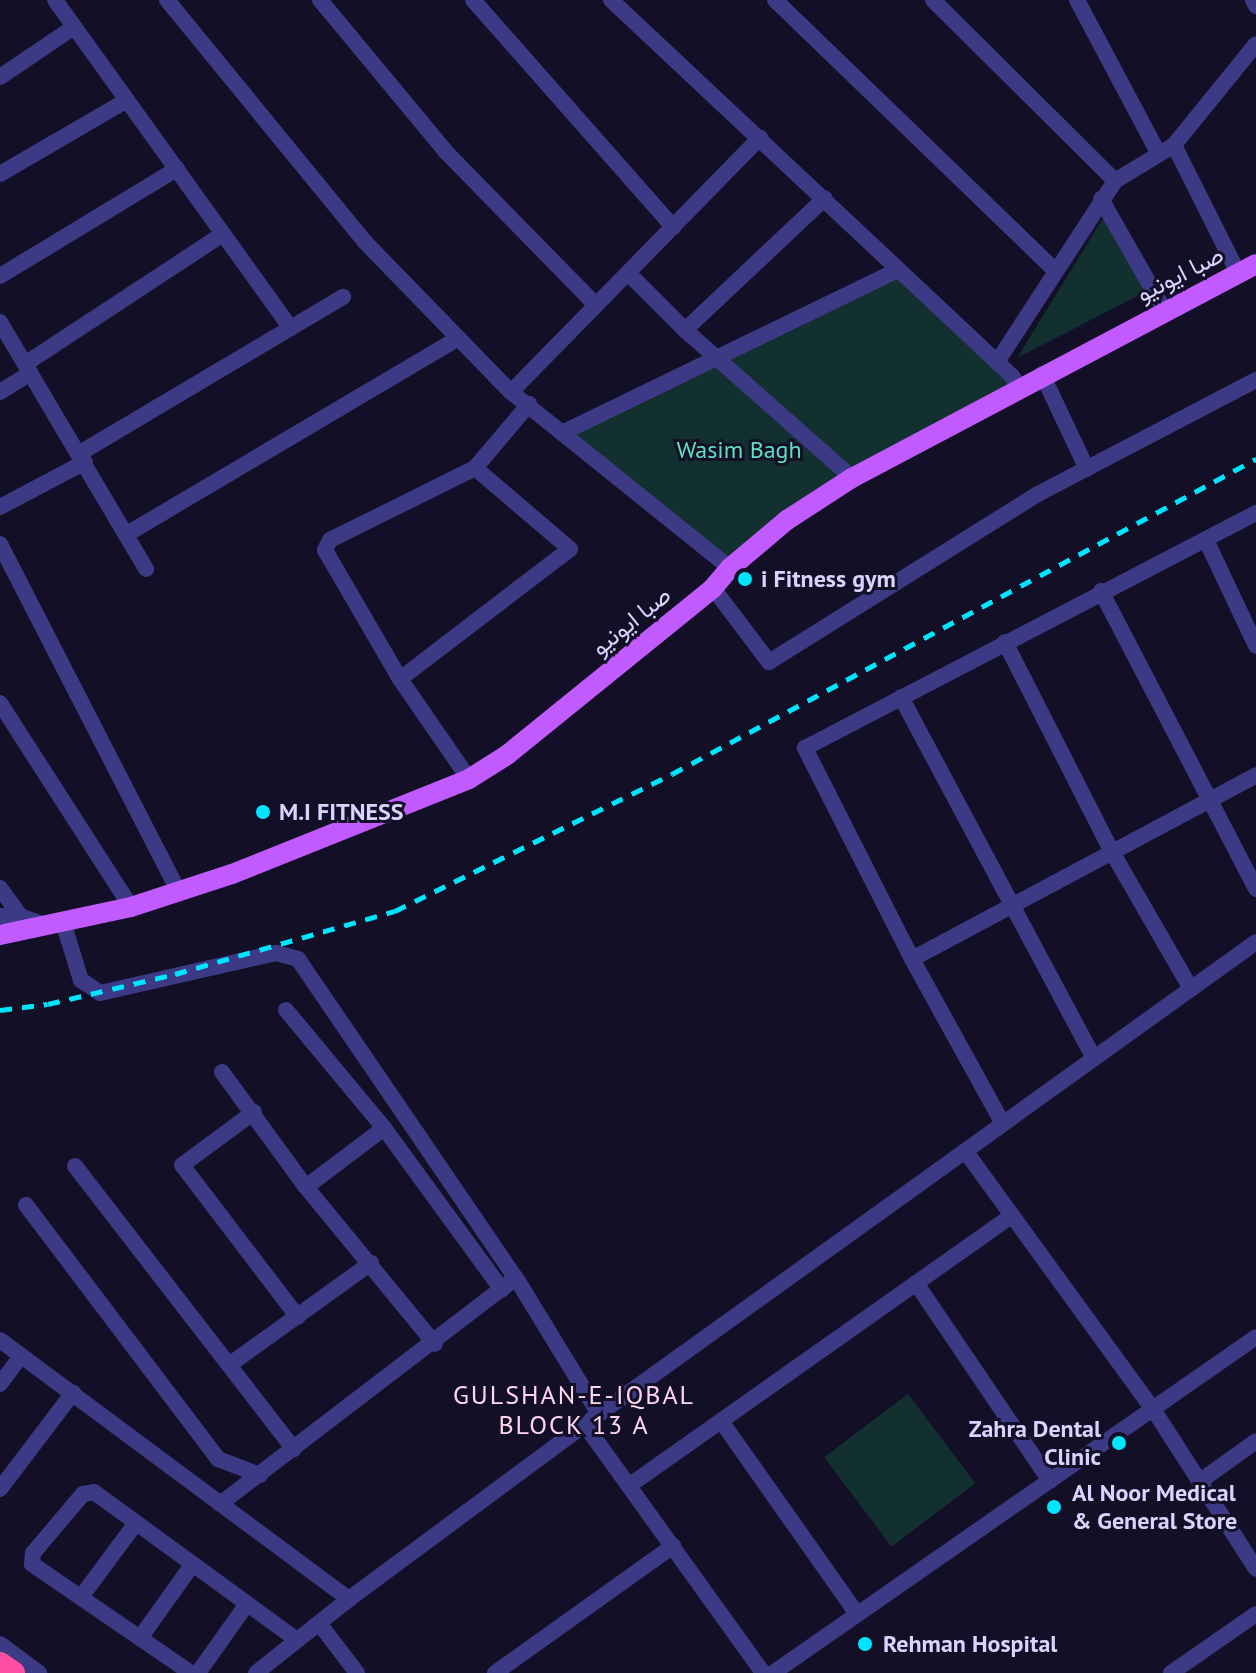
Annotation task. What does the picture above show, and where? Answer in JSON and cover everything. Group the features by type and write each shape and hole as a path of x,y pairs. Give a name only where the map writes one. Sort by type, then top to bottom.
{"highway":[{"path":"0,1664 13,1673"}],"main road":[{"name":"صبا ایونیو","path":"0,935 131,907 329,837 469,779 507,755 713,588 730,568 787,520 852,478 1042,374 1247,268"}],"street":[{"path":"55,0 291,328"},
{"path":"167,0 365,242 511,392 730,568"},
{"path":"320,0 446,152 596,305"},
{"path":"473,0 673,227"},
{"path":"611,0 825,198 997,362 1019,387"},
{"path":"775,0 1056,271"},
{"path":"933,0 1115,181"},
{"path":"1077,0 1166,149 1247,268"},
{"path":"1253,0 1256,6"},
{"path":"0,77 74,27"},
{"path":"997,362 1115,181 1166,149 1256,44"},
{"path":"0,174 127,100"},
{"path":"511,392 760,138"},
{"path":"0,276 177,169"},
{"path":"685,330 825,198"},
{"path":"1101,199 1165,311"},
{"path":"0,392 28,369 223,234"},
{"path":"562,433 898,270"},
{"path":"628,273 685,330 852,478"},
{"path":"0,507 343,297"},
{"path":"0,322 83,457 146,569"},
{"path":"127,534 458,338"},
{"path":"1042,374 1087,469"},
{"path":"713,588 769,662 948,548 1087,469 1256,380"},
{"path":"469,779 400,679 325,550 327,544 475,468 529,404"},
{"path":"400,679 570,549 475,468"},
{"path":"1002,1122 912,959 805,748 1101,591 1256,513"},
{"path":"1206,540 1256,646"},
{"path":"0,544 178,891"},
{"path":"1101,591 1256,889"},
{"path":"1005,642 1112,852 1191,989"},
{"path":"901,697 1094,1058"},
{"path":"0,703 131,907"},
{"path":"912,959 1256,775"},
{"path":"0,888 20,916"},
{"path":"0,916 20,916 55,924 81,980 100,993 276,953 298,959 516,1278 630,1485 763,1673"},
{"path":"256,1673 349,1599 592,1420 1256,942"},
{"path":"286,1010 384,1128 502,1290"},
{"path":"222,1072 306,1187 435,1344"},
{"path":"254,1112 182,1165 298,1317"},
{"path":"306,1187 384,1128"},
{"path":"966,1152 1153,1409 1256,1569"},
{"path":"75,1166 294,1449"},
{"path":"26,1205 218,1459 260,1475"},
{"path":"630,1485 1012,1216"},
{"path":"229,1365 371,1263"},
{"path":"220,1504 435,1344 516,1278"},
{"path":"916,1283 1050,1481"},
{"path":"773,1673 1256,1337"},
{"path":"0,1340 349,1599"},
{"path":"0,1384 21,1356"},
{"path":"0,1489 73,1393"},
{"path":"721,1421 857,1614"},
{"path":"1199,1482 1256,1441"},
{"path":"191,1673 32,1564 33,1553 83,1494 94,1492 297,1640"},
{"path":"81,1597 136,1523"},
{"path":"495,1673 673,1546"},
{"path":"140,1638 192,1565"},
{"path":"198,1673 247,1604"},
{"path":"1171,1673 1256,1614"},
{"path":"319,1623 357,1673"},
{"path":"0,1644 39,1673"}],"green space":[{"path":"1105,215 1149,290 1017,358"},
{"name":"Wasim Bagh","path":"898,270 1019,387 852,478 735,564 571,434"},
{"path":"908,1394 975,1483 892,1547 824,1457"}],"railway":[{"path":"0,1010 48,1004 175,974 395,911 672,774 1256,459"}],"place":[{"name":"i Fitness gym","path":"745,579"},
{"name":"M.I FITNESS","path":"263,812"},
{"name":"Zahra Dental Clinic","path":"1119,1443"},
{"name":"Al Noor Medical & General Store","path":"1054,1507"},
{"name":"Rehman Hospital","path":"865,1644"}],"district":[{"name":"GULSHAN-E-IQBAL BLOCK 13 A","path":"574,1410"}]}
